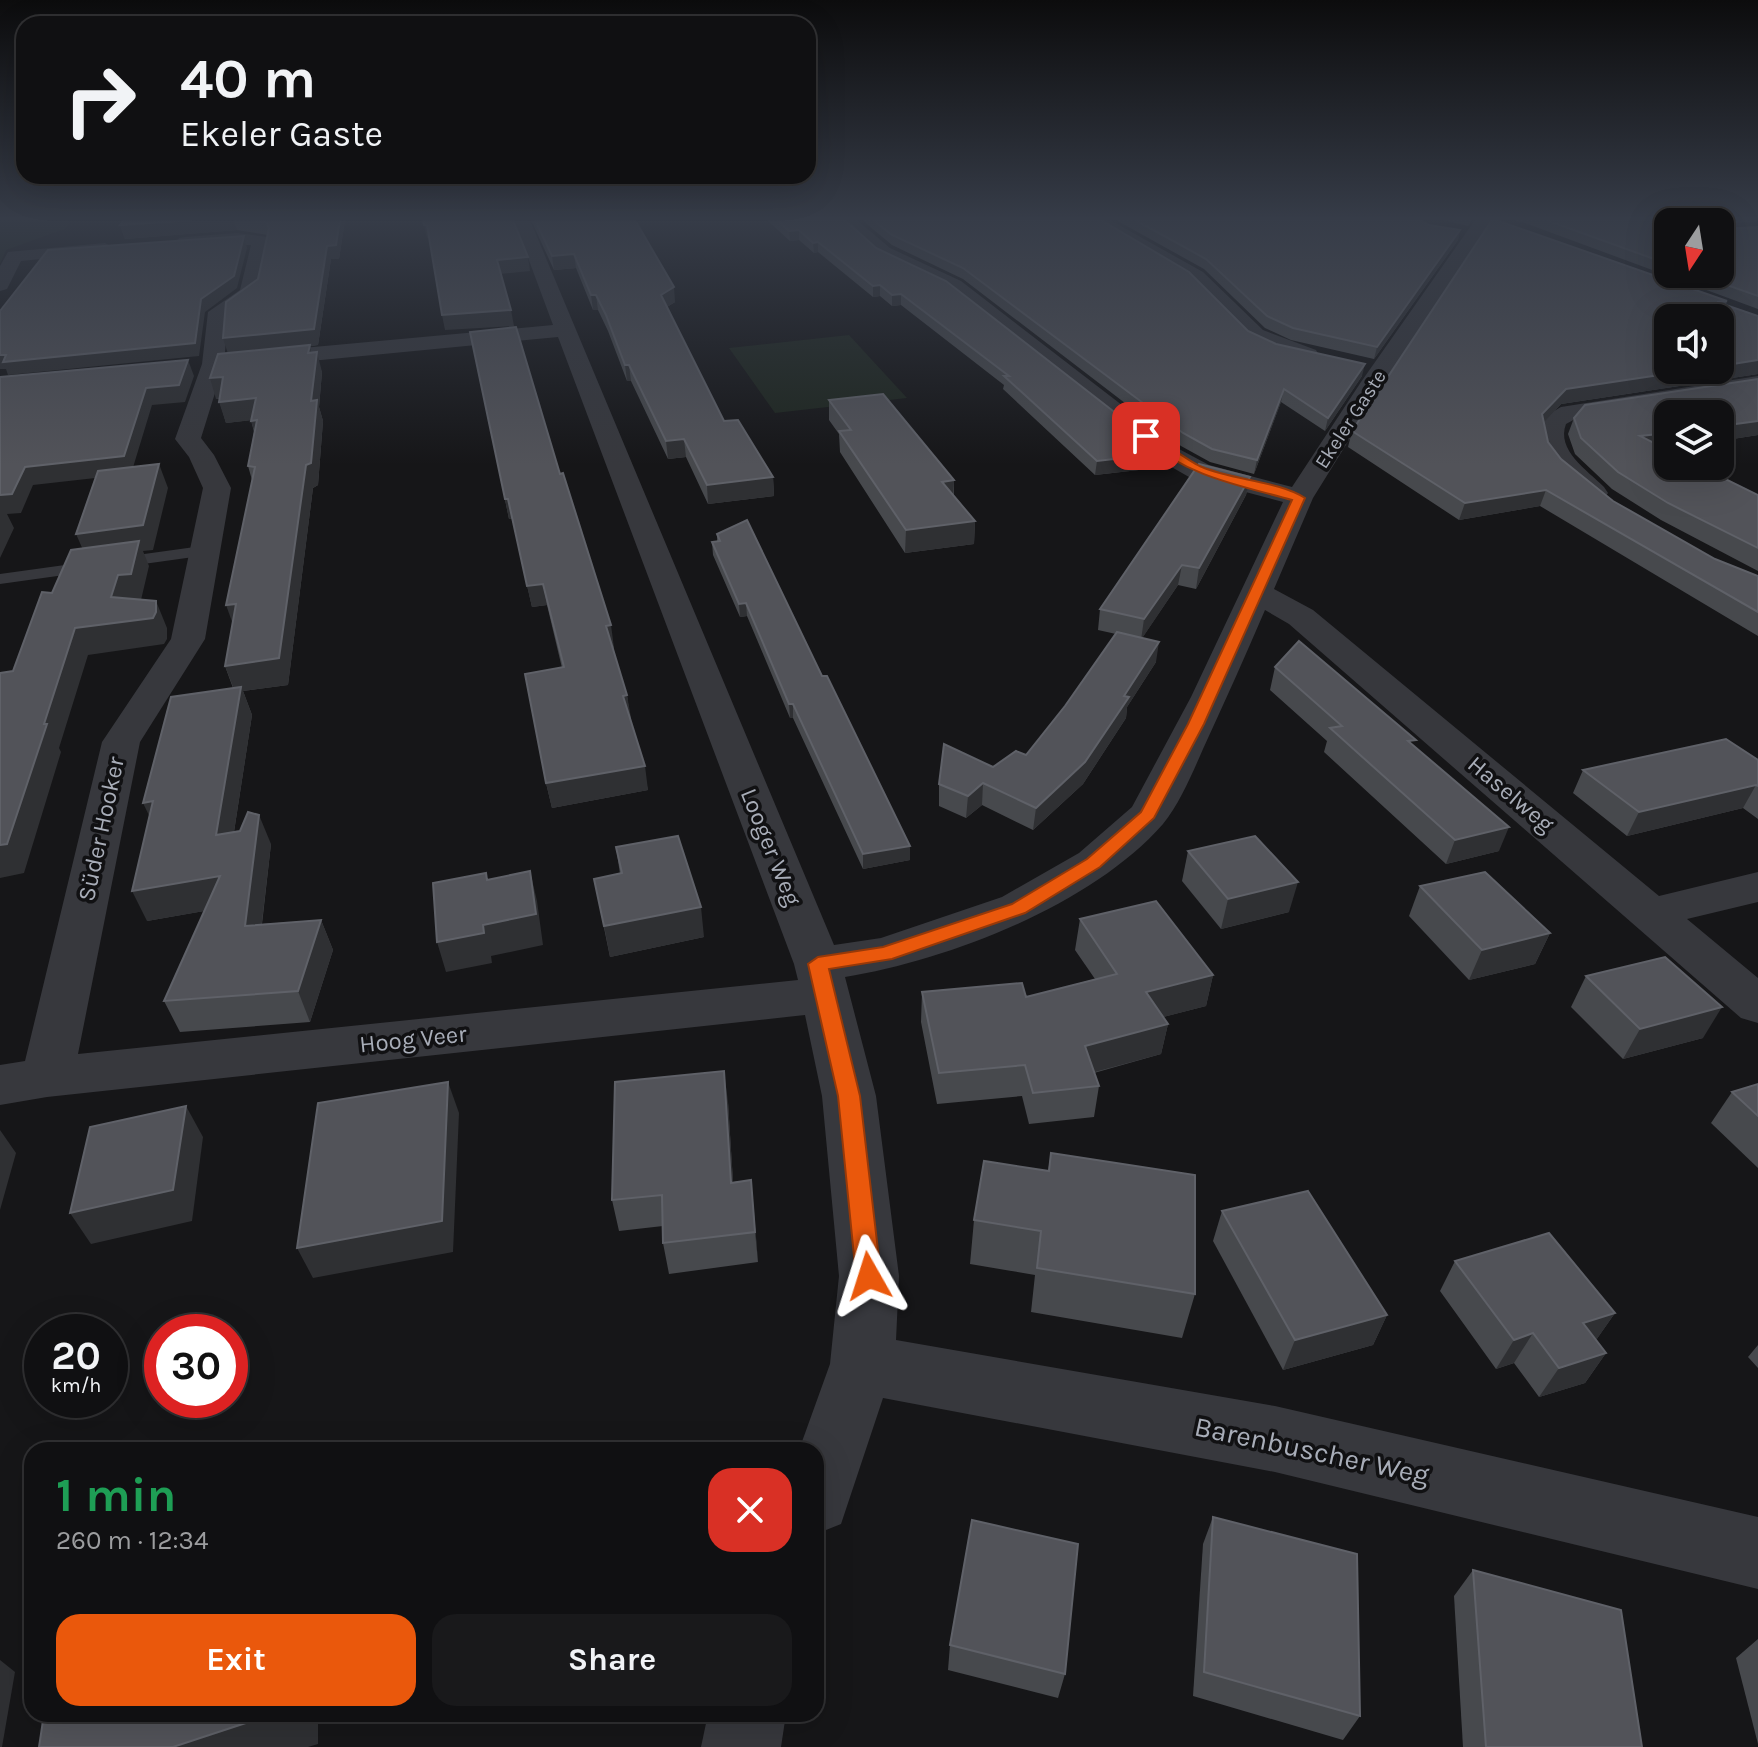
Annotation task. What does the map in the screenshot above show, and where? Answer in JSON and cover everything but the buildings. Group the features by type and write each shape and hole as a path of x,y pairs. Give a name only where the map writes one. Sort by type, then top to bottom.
{"street":[{"name":"Süder Hooker","path":"23,1081 121,742 188,639 202,551 217,488 201,455 188,439 197,365 218,312 235,302"},
{"name":"Looger Weg","path":"555,302 822,980 849,1096 869,1276 862,1364 824,1476"},
{"path":"975,302 1170,455 1199,471 1299,498"},
{"path":"1222,302 1255,335 1282,348 1326,359"},
{"name":"Ekeler Gaste","path":"822,980 885,954 1018,908 1094,863 1148,815 1257,593 1299,498 1370,368 1422,302"},
{"path":"197,365 567,330"},
{"path":"1604,500 1556,454 1550,440 1551,427 1557,419 1570,412 1607,405 1758,383"},
{"name":"Haselweg","path":"1257,593 1301,617 1758,1005"},
{"path":"1651,913 1758,887"},
{"name":"Hoog Veer","path":"23,1081 822,980"},
{"name":"Barenbuscher Weg","path":"862,1364 1275,1439 1758,1553"},
{"path":"741,1747 746,1722"}],"lane":[{"path":"0,579 202,551"}],"shaded area":[{"path":"849,335 907,398 775,413 729,348"}],"route":[{"path":"869,1276 849,1096 818,964 885,954 1018,908 1094,863 1148,815 1196,724 1299,498 1199,471 1170,455 1146,436"}]}
